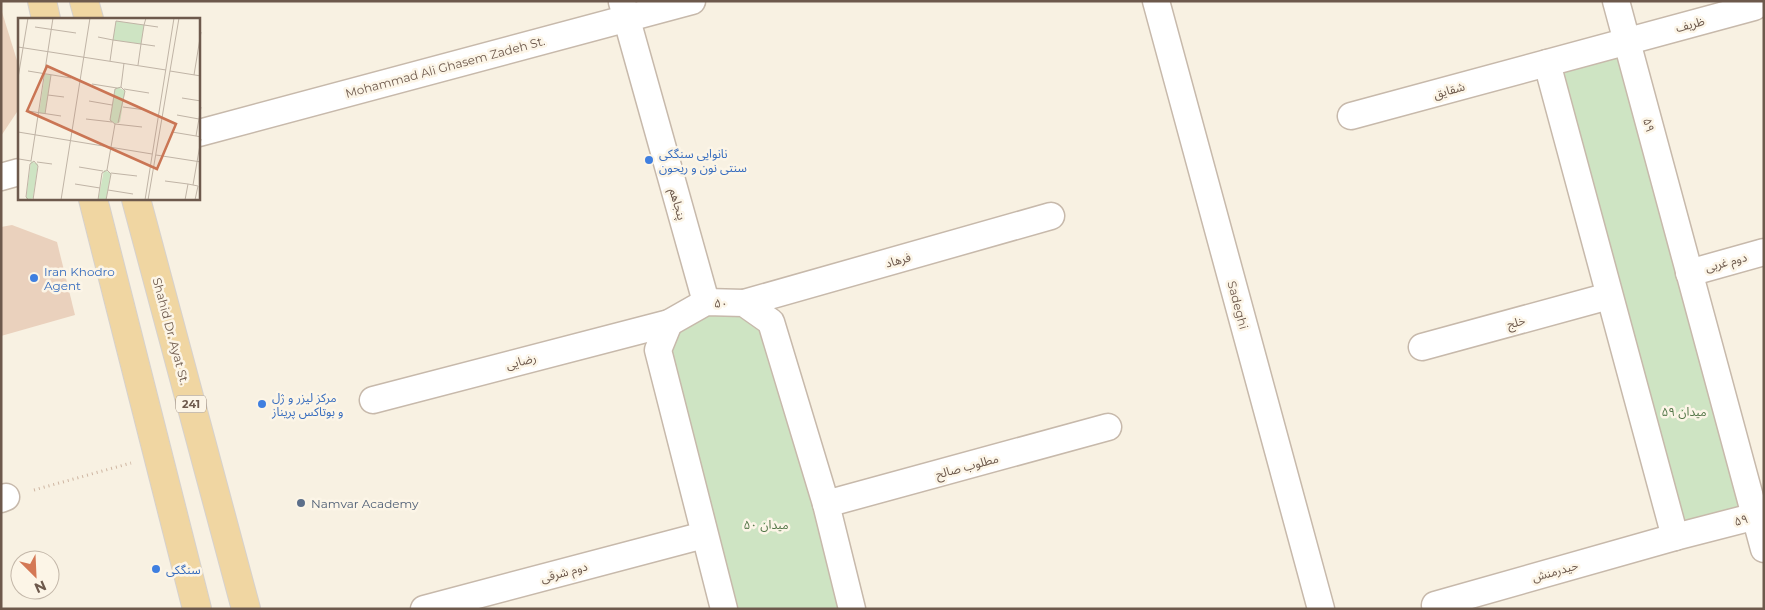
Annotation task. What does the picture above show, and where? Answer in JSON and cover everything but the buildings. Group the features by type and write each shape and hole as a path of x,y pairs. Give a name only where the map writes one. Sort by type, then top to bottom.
{"main road":[{"path":"42,1 46,18"},
{"path":"84,1 88,18"},
{"path":"93,200 196,609"},
{"name":"Shahid Dr. Ayat St.","path":"136,200 246,609"}],"street":[{"name":"Mohammad Ali Ghasem Zadeh St.","path":"200,132 624,10 692,1"},
{"name":"Sadeghi","path":"1156,1 1320,609"},
{"name":"۵۹","path":"1616,1 1689,273 1759,515 1675,537"},
{"name":"ظریف","path":"1626,42 1754,7"},
{"name":"پنجاهم","path":"624,10 706,302"},
{"path":"1626,42 1547,63 1675,537"},
{"name":"شقایق","path":"1352,116 1547,63"},
{"path":"1,177 18,172"},
{"name":"فرهاد","path":"744,303 1051,216"},
{"name":"دوم غربی","path":"1689,273 1764,252"},
{"name":"خلج","path":"1422,347 1609,296"},
{"name":"۵۰","path":"669,323 706,302 744,303 771,322 826,504 852,609"},
{"path":"669,323 658,350 724,609"},
{"name":"رضایی","path":"373,400 669,323"},
{"name":"مطلوب صالح","path":"826,504 1108,428"},
{"path":"1759,515 1764,549"},
{"name":"دوم شرقی","path":"424,609 704,535"},
{"name":"حیدرمنش","path":"1435,606 1675,537"}],"path":[{"path":"4,498 158,456"}],"green space":[{"name":"میدان ۵۹","path":"1626,42 1755,516 1675,537 1547,63"},
{"name":"میدان ۵۰","path":"706,302 771,322 852,609 724,609 658,350"}],"place":[{"name":"نانوایی سنگکی سنتی نون و ریحون","path":"649,160"},
{"name":"Iran Khodro Agent","path":"34,278"},
{"name":"مرکز لیزر و ژل و بوتاکس پریناز","path":"262,404"},
{"name":"Namvar Academy","path":"301,503"},
{"name":"سنگکی","path":"156,569"}]}
